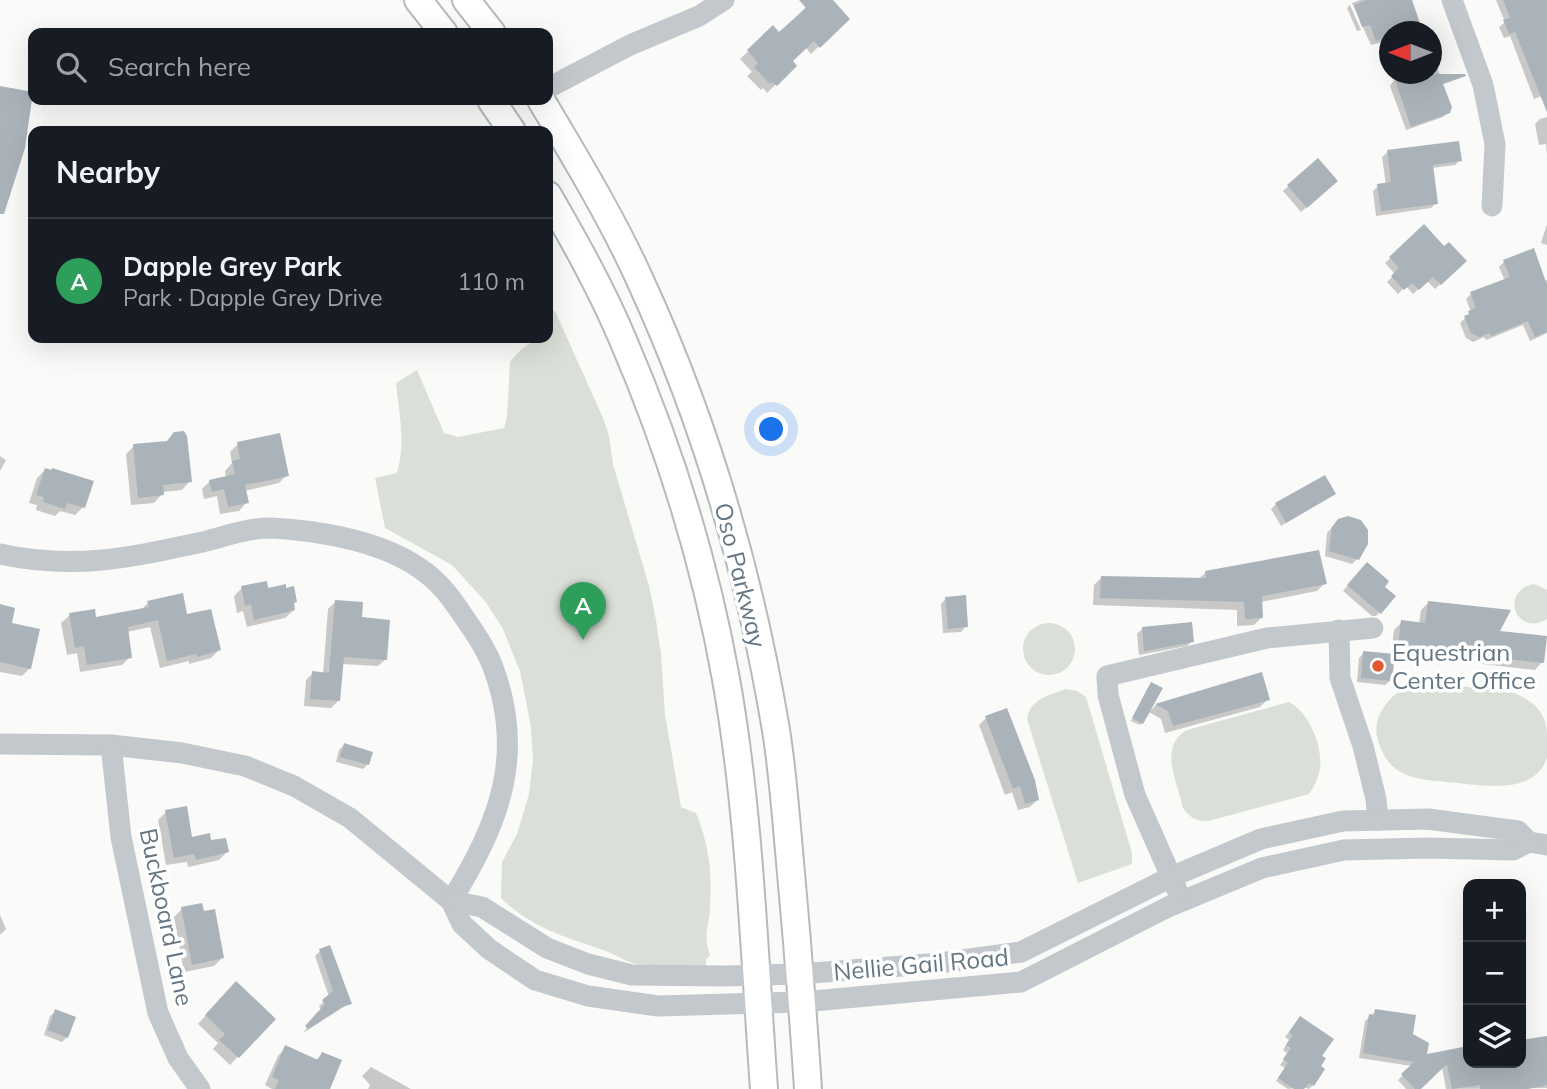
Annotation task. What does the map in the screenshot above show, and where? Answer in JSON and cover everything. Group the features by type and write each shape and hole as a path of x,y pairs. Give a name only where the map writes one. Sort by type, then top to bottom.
{"main road":[{"path":"418,0 440,28"},
{"path":"466,0 488,28"},
{"path":"494,105 509,126"},
{"name":"Oso Parkway","path":"544,105 604,209 640,281 698,425 729,519 747,587 776,732 800,974 808,1089"},
{"name":"Oso Parkway","path":"553,204 582,255 623,340 683,500 707,585 726,680 741,790 764,1089"}],"street":[{"path":"553,85 630,46 699,16 724,0"},
{"path":"1452,0 1483,85 1495,144 1492,206"},
{"path":"0,555 25,560 80,563 124,559 264,528 341,537 380,547 413,564 444,589 487,652 501,687 508,729 507,768 501,798 476,861 451,901"},
{"path":"1182,901 1135,795 1108,695 1107,676 1267,638 1373,628"},
{"path":"1339,630 1340,678 1363,746 1376,799 1378,820"},
{"name":"Nellie Gail Road","path":"0,744 111,745 182,753 245,766 294,786 350,818 451,901 462,923 489,949 535,980 588,996 658,1006 802,1002 1021,982 1182,901 1262,868 1344,850 1513,850 1538,844"},
{"name":"Buckboard Lane","path":"111,745 121,837 158,1013 178,1058 200,1089"},
{"name":"Nellie Gail Road","path":"451,901 482,907 547,948 588,964 632,975 800,974 940,963 1021,952 1171,877 1261,839 1343,821 1428,818 1518,831 1538,844"}],"shaded area":[{"path":"555,311 609,436 613,464 649,586 656,620 665,715 681,807 696,813 709,858 711,892 706,935 710,955 706,966 631,963 537,925 501,898 502,862 517,834 529,794 533,760 531,727 520,671 502,627 485,601 452,565 385,528 375,478 397,473 400,462 401,428 396,383 417,370 444,433 458,437 504,428 510,362 530,343 553,343"},
{"path":"1534,584 1547,590 1547,619 1527,623 1520,618 1514,603 1523,588"},
{"path":"1049,623 1059,625 1067,631 1073,639 1073,659 1067,667 1059,673 1049,675 1039,673 1031,667 1025,659 1023,649 1025,639 1031,631 1039,625"},
{"path":"1421,681 1514,693 1528,700 1545,720 1547,757 1541,769 1522,782 1495,786 1426,780 1397,770 1380,746 1377,723 1383,708 1393,696"},
{"path":"1066,689 1077,691 1086,697 1132,853 1132,864 1078,883 1027,719 1036,702"},
{"path":"1289,702 1303,713 1317,740 1320,769 1309,794 1208,821 1197,820 1188,814 1183,808 1172,765 1173,745 1178,737 1187,730"}],"building":[{"path":"799,0 833,0 850,19 820,48 814,41 793,61 797,66 777,86 772,82 770,84 754,67 758,63 747,50 773,25 779,32 806,8"},
{"path":"1366,0 1412,0 1419,21 1379,21 1379,40 1376,41 1370,25 1362,27 1354,5"},
{"path":"1503,0 1547,0 1547,112 1515,32 1509,34 1503,20 1510,18"},
{"path":"1442,74 1465,74 1466,76 1443,84 1452,107 1450,113 1411,127 1396,84 1442,84"},
{"path":"0,86 28,91 28,105 31,105 25,148 4,214 0,214"},
{"path":"1459,141 1462,161 1433,165 1438,204 1381,211 1377,184 1391,182 1387,150"},
{"path":"1318,158 1338,181 1307,208 1287,185"},
{"path":"1424,224 1444,246 1449,242 1467,261 1441,285 1433,277 1419,290 1412,283 1404,290 1391,276 1399,268 1389,257"},
{"path":"1534,248 1547,285 1547,332 1535,337 1528,321 1491,336 1490,333 1479,337 1471,333 1464,316 1476,308 1470,292 1510,277 1503,260"},
{"path":"184,431 187,436 192,482 163,485 164,495 138,498 133,444 167,441 174,432"},
{"path":"280,433 289,476 245,485 249,503 228,507 224,489 212,492 209,480 235,474 232,461 240,459 237,442"},
{"path":"45,468 94,481 85,508 67,503 65,509 43,502 44,497 36,495"},
{"path":"1325,475 1336,494 1286,523 1275,503"},
{"path":"1348,516 1361,520 1368,530 1368,544 1359,560 1329,551 1332,527 1338,519"},
{"path":"1319,550 1327,584 1262,596 1263,618 1245,619 1244,602 1100,598 1101,576 1206,578 1205,571"},
{"path":"1367,562 1389,581 1385,587 1396,596 1381,614 1347,585"},
{"path":"267,581 268,588 286,584 286,588 294,586 297,602 294,603 295,610 254,620 251,604 245,606 241,586"},
{"path":"183,593 187,614 211,609 221,650 167,661 158,620 128,627 132,658 87,665 84,646 75,648 69,613 95,609 96,617 149,607 147,601"},
{"path":"966,595 968,627 948,629 945,597"},
{"path":"335,600 363,602 362,617 390,620 387,660 344,657 340,701 310,699 312,671 329,673"},
{"path":"1428,601 1511,610 1500,631 1547,636 1544,663 1398,647 1401,620 1425,623"},
{"path":"0,604 15,608 12,623 40,629 31,669 0,662"},
{"path":"1192,622 1194,642 1144,651 1142,627"},
{"name":"Equestrian Center Office","path":"1363,651 1395,654 1392,681 1361,678"},
{"path":"1262,672 1270,700 1173,726 1168,711 1155,704"},
{"path":"1151,682 1163,688 1143,724 1132,718"},
{"path":"1007,708 1035,780 1039,800 1025,804 1020,786 1013,789 985,716"},
{"path":"344,743 373,752 369,765 340,757"},
{"path":"187,806 192,837 210,833 211,840 226,838 229,852 196,860 194,854 174,858 165,810"},
{"path":"202,903 204,911 215,909 224,958 192,965 181,907"},
{"path":"330,945 352,1004 342,1007 308,1029 305,1026 325,1004 322,1000 333,991 319,949"},
{"path":"236,981 276,1019 239,1058 219,1040 225,1034 205,1015"},
{"path":"55,1009 76,1017 68,1038 48,1030"},
{"path":"1375,1009 1416,1015 1413,1034 1429,1043 1427,1054 1463,1047 1463,1068 1526,1068 1526,1039 1547,1036 1547,1085 1528,1089 1480,1089 1480,1085 1452,1089 1447,1064 1421,1089 1415,1089 1401,1074 1414,1062 1363,1053 1369,1014 1374,1015"},
{"path":"1300,1016 1334,1039 1322,1056 1326,1058 1321,1066 1325,1069 1314,1086 1309,1083 1304,1089 1294,1089 1278,1078 1288,1063 1283,1059 1291,1048 1286,1045 1293,1035 1289,1032"},
{"path":"285,1045 318,1060 322,1052 342,1060 330,1089 275,1089 279,1080 272,1077"}],"place":[{"name":"Dapple Grey Park","path":"583,640"},
{"name":"Equestrian Center Office","path":"1378,666"}]}
